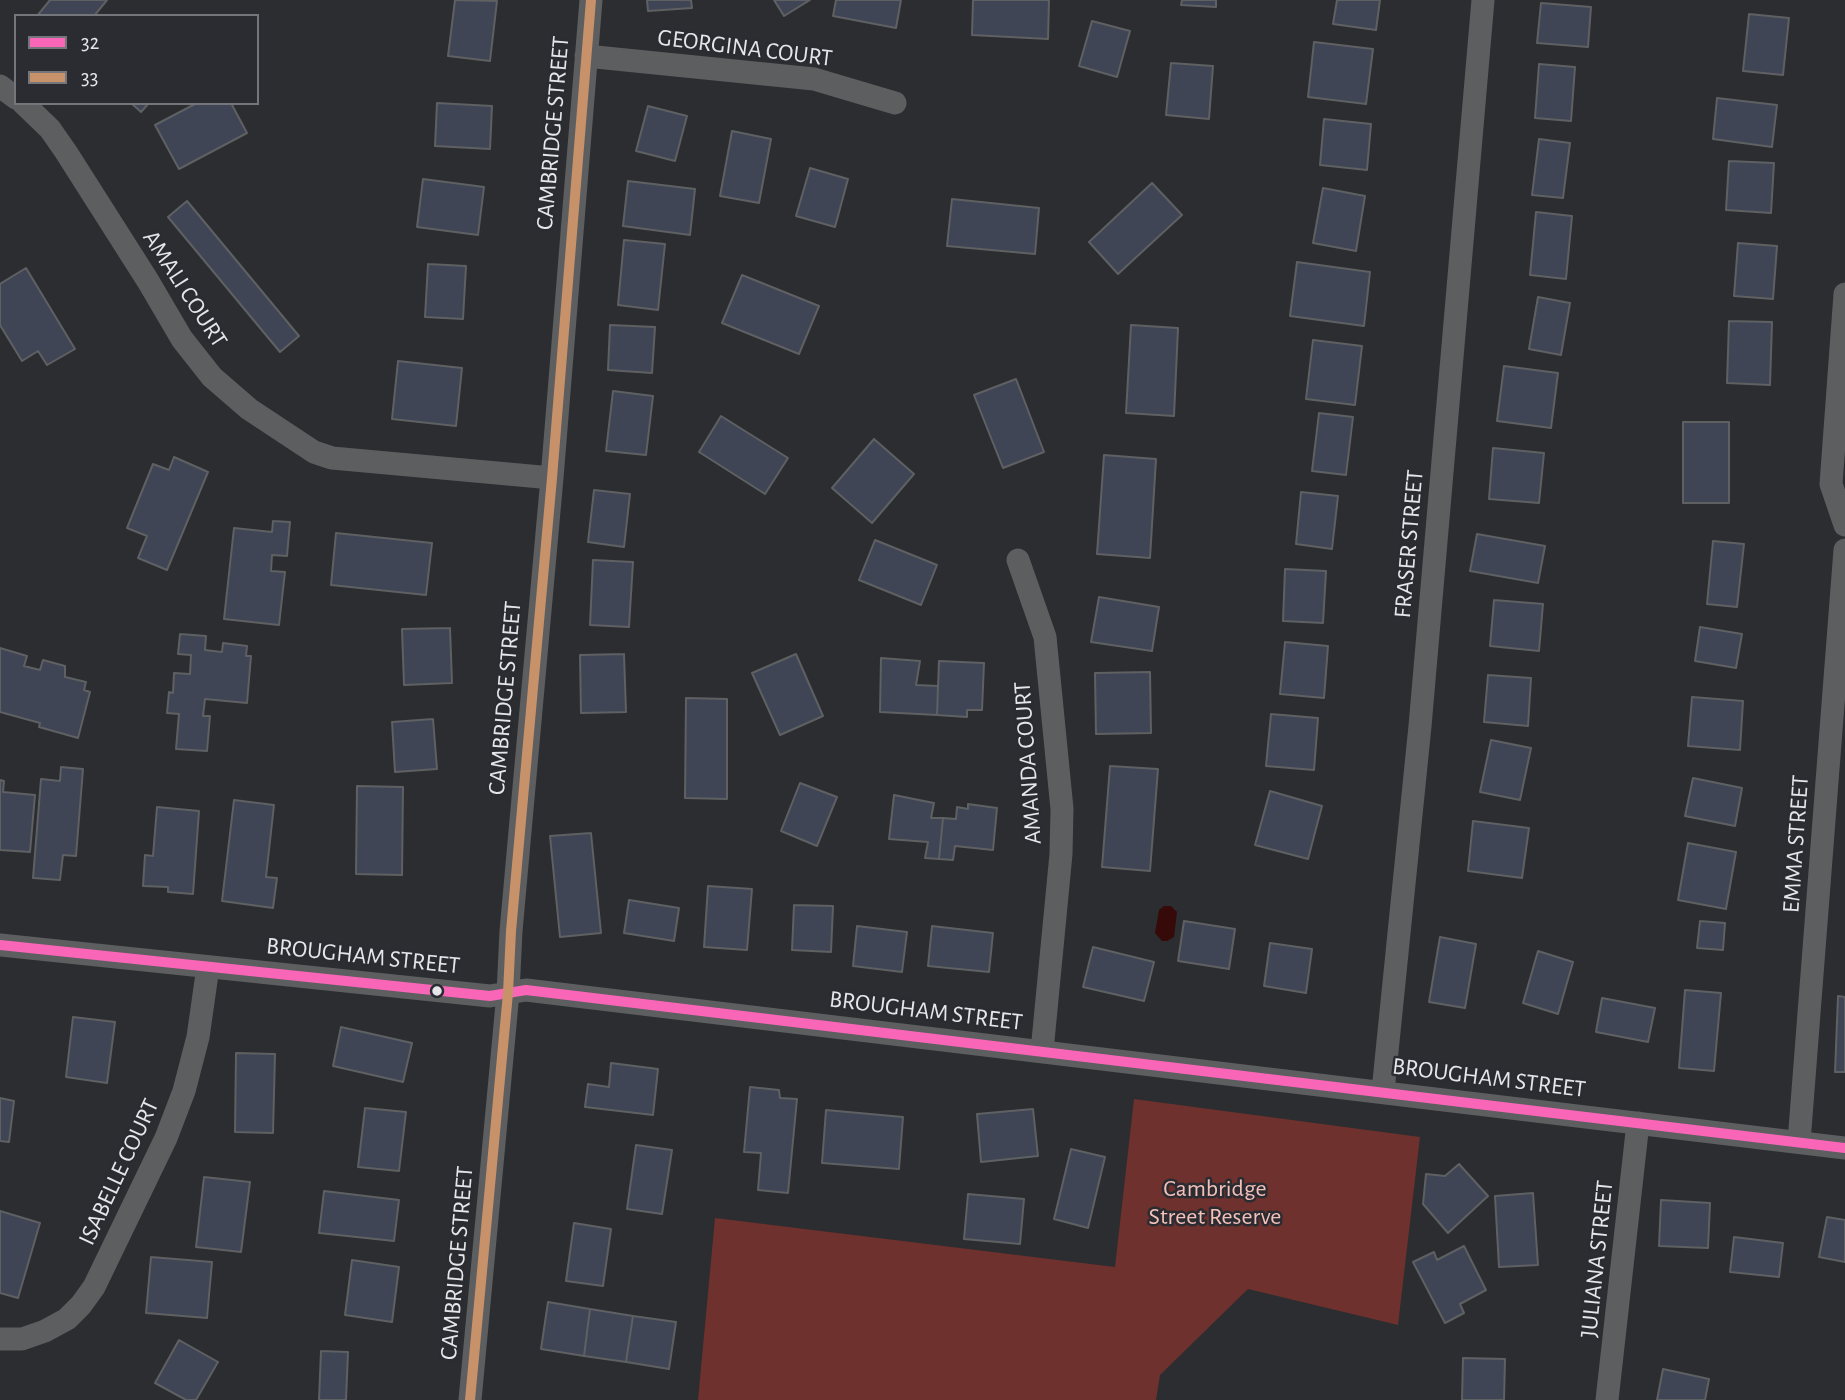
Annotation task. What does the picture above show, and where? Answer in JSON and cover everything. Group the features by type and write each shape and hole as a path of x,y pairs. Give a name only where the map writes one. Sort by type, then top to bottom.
{"street":[{"name":"CAMBRIDGE STREET","path":"470,1400 508,993 511,931 591,0"},
{"name":"FRASER STREET","path":"1383,1091 1420,726 1483,0"},
{"name":"GEORGINA COURT","path":"586,56 814,79 895,103"},
{"name":"AMALI COURT","path":"25,105 50,129 66,152 182,338 212,377 249,409 314,452 332,458 551,478"},
{"path":"1845,294 1831,484 1845,525"},
{"name":"EMMA STREET","path":"1799,1142 1845,550"},
{"name":"AMANDA COURT","path":"1018,559 1045,637 1062,809 1061,854 1042,1051"},
{"name":"BROUGHAM STREET","path":"0,944 490,996 526,990 1845,1148"},
{"name":"ISABELLE COURT","path":"0,1339 22,1339 45,1331 66,1319 94,1287 166,1138 184,1091 198,1037 208,967"},
{"name":"JULIANA STREET","path":"1607,1400 1638,1123"}],"green space":[{"name":"Cambridge Street Reserve","path":"1134,1099 1420,1137 1398,1325 1248,1289 1160,1375 1156,1400 698,1400 715,1218 1115,1267"}],"shaded area":[{"path":"1164,906 1171,906 1177,912 1174,937 1167,941 1162,941 1155,933 1159,910"}],"building":[{"path":"50,0 107,0 96,14 39,14"},
{"path":"455,0 497,1 490,61 448,56"},
{"path":"647,0 691,0 692,8 648,11"},
{"path":"774,0 810,0 784,16"},
{"path":"836,0 901,0 896,28 833,16"},
{"path":"973,0 1049,0 1048,39 972,35"},
{"path":"1182,0 1216,0 1216,7 1181,5"},
{"path":"1337,0 1380,0 1376,30 1333,24"},
{"path":"1541,3 1591,7 1588,47 1537,43"},
{"path":"1749,14 1789,18 1783,75 1743,71"},
{"path":"1092,21 1130,31 1117,77 1079,66"},
{"path":"1314,42 1373,49 1366,104 1308,97"},
{"path":"1171,63 1213,66 1209,119 1166,115"},
{"path":"1539,64 1575,67 1571,121 1535,118"},
{"path":"1717,98 1777,105 1772,147 1713,139"},
{"path":"437,103 492,106 490,149 435,146"},
{"path":"133,105 147,105 141,112"},
{"path":"193,105 232,105 247,133 179,169 155,125"},
{"path":"648,106 687,116 675,161 636,151"},
{"path":"1324,119 1371,124 1367,170 1320,165"},
{"path":"732,131 771,139 759,203 720,196"},
{"path":"1539,139 1570,143 1563,198 1532,195"},
{"path":"1729,161 1774,163 1771,213 1726,210"},
{"path":"810,168 848,179 835,227 796,216"},
{"path":"423,179 484,187 478,235 417,227"},
{"path":"628,181 695,189 690,235 623,226"},
{"path":"1152,183 1182,215 1118,274 1089,242"},
{"path":"1323,188 1365,196 1356,251 1313,243"},
{"path":"952,199 1039,208 1035,254 947,246"},
{"path":"187,201 299,336 280,352 168,217"},
{"path":"1536,212 1572,216 1566,279 1530,275"},
{"path":"624,240 665,244 658,310 618,305"},
{"path":"1738,243 1777,246 1773,299 1734,296"},
{"path":"1297,262 1370,272 1364,326 1290,316"},
{"path":"428,264 466,266 463,319 425,317"},
{"path":"26,268 75,349 47,365 38,351 22,361 0,325 0,284"},
{"path":"742,275 819,306 799,354 722,323"},
{"path":"1538,297 1570,303 1561,355 1529,349"},
{"path":"1729,321 1772,322 1770,385 1727,383"},
{"path":"610,325 655,327 652,373 608,370"},
{"path":"1131,325 1178,328 1174,416 1126,413"},
{"path":"1313,340 1362,346 1355,405 1306,399"},
{"path":"398,361 462,368 456,426 392,419"},
{"path":"1504,366 1558,373 1551,428 1497,421"},
{"path":"1016,379 1044,452 1003,468 974,395"},
{"path":"613,391 653,396 646,455 606,451"},
{"path":"1319,413 1353,417 1346,475 1312,471"},
{"path":"721,416 788,458 765,494 699,452"},
{"path":"1683,422 1729,422 1729,503 1683,503"},
{"path":"874,439 914,474 872,523 832,488"},
{"path":"1493,448 1544,453 1539,503 1489,499"},
{"path":"1104,455 1156,459 1150,558 1097,554"},
{"path":"174,457 208,472 167,570 138,558 147,536 127,528 153,464 169,470"},
{"path":"594,490 630,494 624,547 588,542"},
{"path":"1301,492 1338,496 1332,549 1296,544"},
{"path":"273,521 290,522 287,556 272,555 271,571 285,572 279,625 224,619 234,528 272,532"},
{"path":"336,533 432,543 426,595 331,585"},
{"path":"1477,534 1545,546 1538,583 1470,571"},
{"path":"875,540 937,565 921,605 859,580"},
{"path":"1713,541 1744,544 1737,607 1707,604"},
{"path":"593,560 633,562 629,627 590,625"},
{"path":"1285,569 1326,571 1323,623 1283,621"},
{"path":"1099,597 1159,607 1152,651 1091,642"},
{"path":"1494,600 1543,604 1539,651 1490,646"},
{"path":"1700,627 1742,634 1736,668 1695,661"},
{"path":"450,628 452,683 404,685 402,629"},
{"path":"180,634 206,636 205,650 222,652 223,643 247,646 246,656 251,656 247,703 205,699 203,716 210,716 207,751 176,749 179,714 167,713 169,692 173,693 174,673 190,674 191,655 178,654"},
{"path":"1285,642 1328,646 1324,698 1280,694"},
{"path":"0,648 27,656 24,666 40,670 43,660 65,666 65,677 86,682 84,690 90,692 78,738 39,727 40,723 0,712"},
{"path":"624,654 626,712 581,713 580,655"},
{"path":"796,654 823,716 780,735 752,673"},
{"path":"881,658 920,661 916,685 938,686 937,715 880,712"},
{"path":"939,661 984,663 982,710 967,710 967,717 937,715"},
{"path":"1150,672 1151,733 1096,734 1095,673"},
{"path":"1488,675 1531,678 1528,726 1484,722"},
{"path":"1692,697 1743,701 1740,750 1688,746"},
{"path":"686,698 727,699 727,799 685,798"},
{"path":"1271,714 1318,718 1314,770 1266,766"},
{"path":"433,719 437,769 395,772 392,722"},
{"path":"1491,740 1531,748 1520,800 1480,792"},
{"path":"1110,766 1158,769 1150,871 1102,867"},
{"path":"61,767 83,769 76,856 63,855 60,880 33,878 41,779 60,781"},
{"path":"1693,778 1742,788 1735,826 1685,816"},
{"path":"0,780 4,781 3,792 35,795 30,852 0,850"},
{"path":"800,783 837,797 817,846 781,831"},
{"path":"357,786 403,787 402,875 356,874"},
{"path":"1270,791 1322,806 1308,859 1255,845"},
{"path":"894,795 934,803 931,818 943,818 939,859 925,858 928,842 889,839"},
{"path":"234,800 274,805 266,877 277,878 273,908 222,901"},
{"path":"968,804 997,808 993,850 955,846 953,860 939,859 943,818 956,819 957,807 968,809"},
{"path":"157,807 199,811 193,894 168,892 168,887 143,886 145,855 153,856"},
{"path":"1473,821 1529,828 1522,878 1468,871"},
{"path":"591,833 601,933 560,937 550,836"},
{"path":"1688,843 1736,852 1726,909 1678,900"},
{"path":"708,886 752,889 747,950 704,947"},
{"path":"629,900 679,908 674,941 624,933"},
{"path":"794,905 833,906 831,952 792,950"},
{"path":"1184,921 1235,929 1229,969 1178,961"},
{"path":"1700,921 1725,923 1723,950 1697,948"},
{"path":"857,926 907,932 902,972 853,966"},
{"path":"932,926 993,933 989,972 928,966"},
{"path":"1440,937 1476,944 1465,1008 1429,1002"},
{"path":"1270,943 1312,949 1306,993 1264,986"},
{"path":"1093,947 1154,962 1144,1001 1083,987"},
{"path":"1538,951 1573,962 1558,1014 1523,1003"},
{"path":"1685,990 1721,993 1714,1071 1679,1068"},
{"path":"1838,996 1845,997 1845,1072 1835,1072"},
{"path":"1602,998 1655,1008 1648,1042 1596,1032"},
{"path":"73,1017 115,1022 107,1083 66,1077"},
{"path":"341,1027 412,1043 403,1082 333,1066"},
{"path":"236,1053 275,1054 273,1133 235,1132"},
{"path":"611,1063 658,1069 653,1115 585,1107 588,1084 609,1087"},
{"path":"750,1087 779,1090 780,1098 797,1099 788,1193 758,1190 761,1153 744,1152"},
{"path":"0,1098 14,1101 9,1142 0,1141"},
{"path":"365,1108 406,1112 399,1171 358,1167"},
{"path":"1033,1109 1038,1156 981,1162 977,1114"},
{"path":"826,1110 903,1117 899,1169 822,1163"},
{"path":"636,1145 672,1150 662,1214 627,1209"},
{"path":"1071,1149 1105,1157 1088,1228 1054,1219"},
{"path":"1459,1164 1488,1196 1448,1233 1423,1204 1426,1174 1445,1176"},
{"path":"204,1177 250,1182 241,1252 196,1247"},
{"path":"324,1191 399,1200 394,1241 319,1233"},
{"path":"1533,1193 1538,1265 1499,1267 1495,1196"},
{"path":"968,1194 1024,1199 1020,1244 964,1239"},
{"path":"1661,1200 1710,1203 1708,1248 1659,1246"},
{"path":"0,1211 40,1223 18,1298 0,1293"},
{"path":"1827,1217 1845,1220 1845,1262 1819,1257"},
{"path":"574,1223 611,1229 603,1286 566,1281"},
{"path":"1734,1237 1783,1243 1779,1277 1730,1272"},
{"path":"1464,1246 1486,1290 1460,1304 1464,1313 1445,1323 1413,1262 1434,1252 1437,1260"},
{"path":"151,1257 212,1262 207,1318 146,1313"},
{"path":"352,1260 399,1267 392,1322 345,1315"},
{"path":"548,1302 590,1309 584,1356 541,1349"},
{"path":"590,1309 633,1316 626,1362 584,1356"},
{"path":"633,1316 676,1322 669,1369 626,1362"},
{"path":"179,1340 218,1362 196,1400 186,1400 155,1383"},
{"path":"321,1351 348,1352 346,1400 319,1400"},
{"path":"1463,1358 1505,1359 1504,1400 1462,1400"},
{"path":"1663,1369 1709,1379 1705,1400 1657,1400"}],"transit line":[{"name":"33","path":"470,1400 508,993 511,931 591,0"},
{"name":"32","path":"0,945 490,996 526,990 1845,1148"}]}
